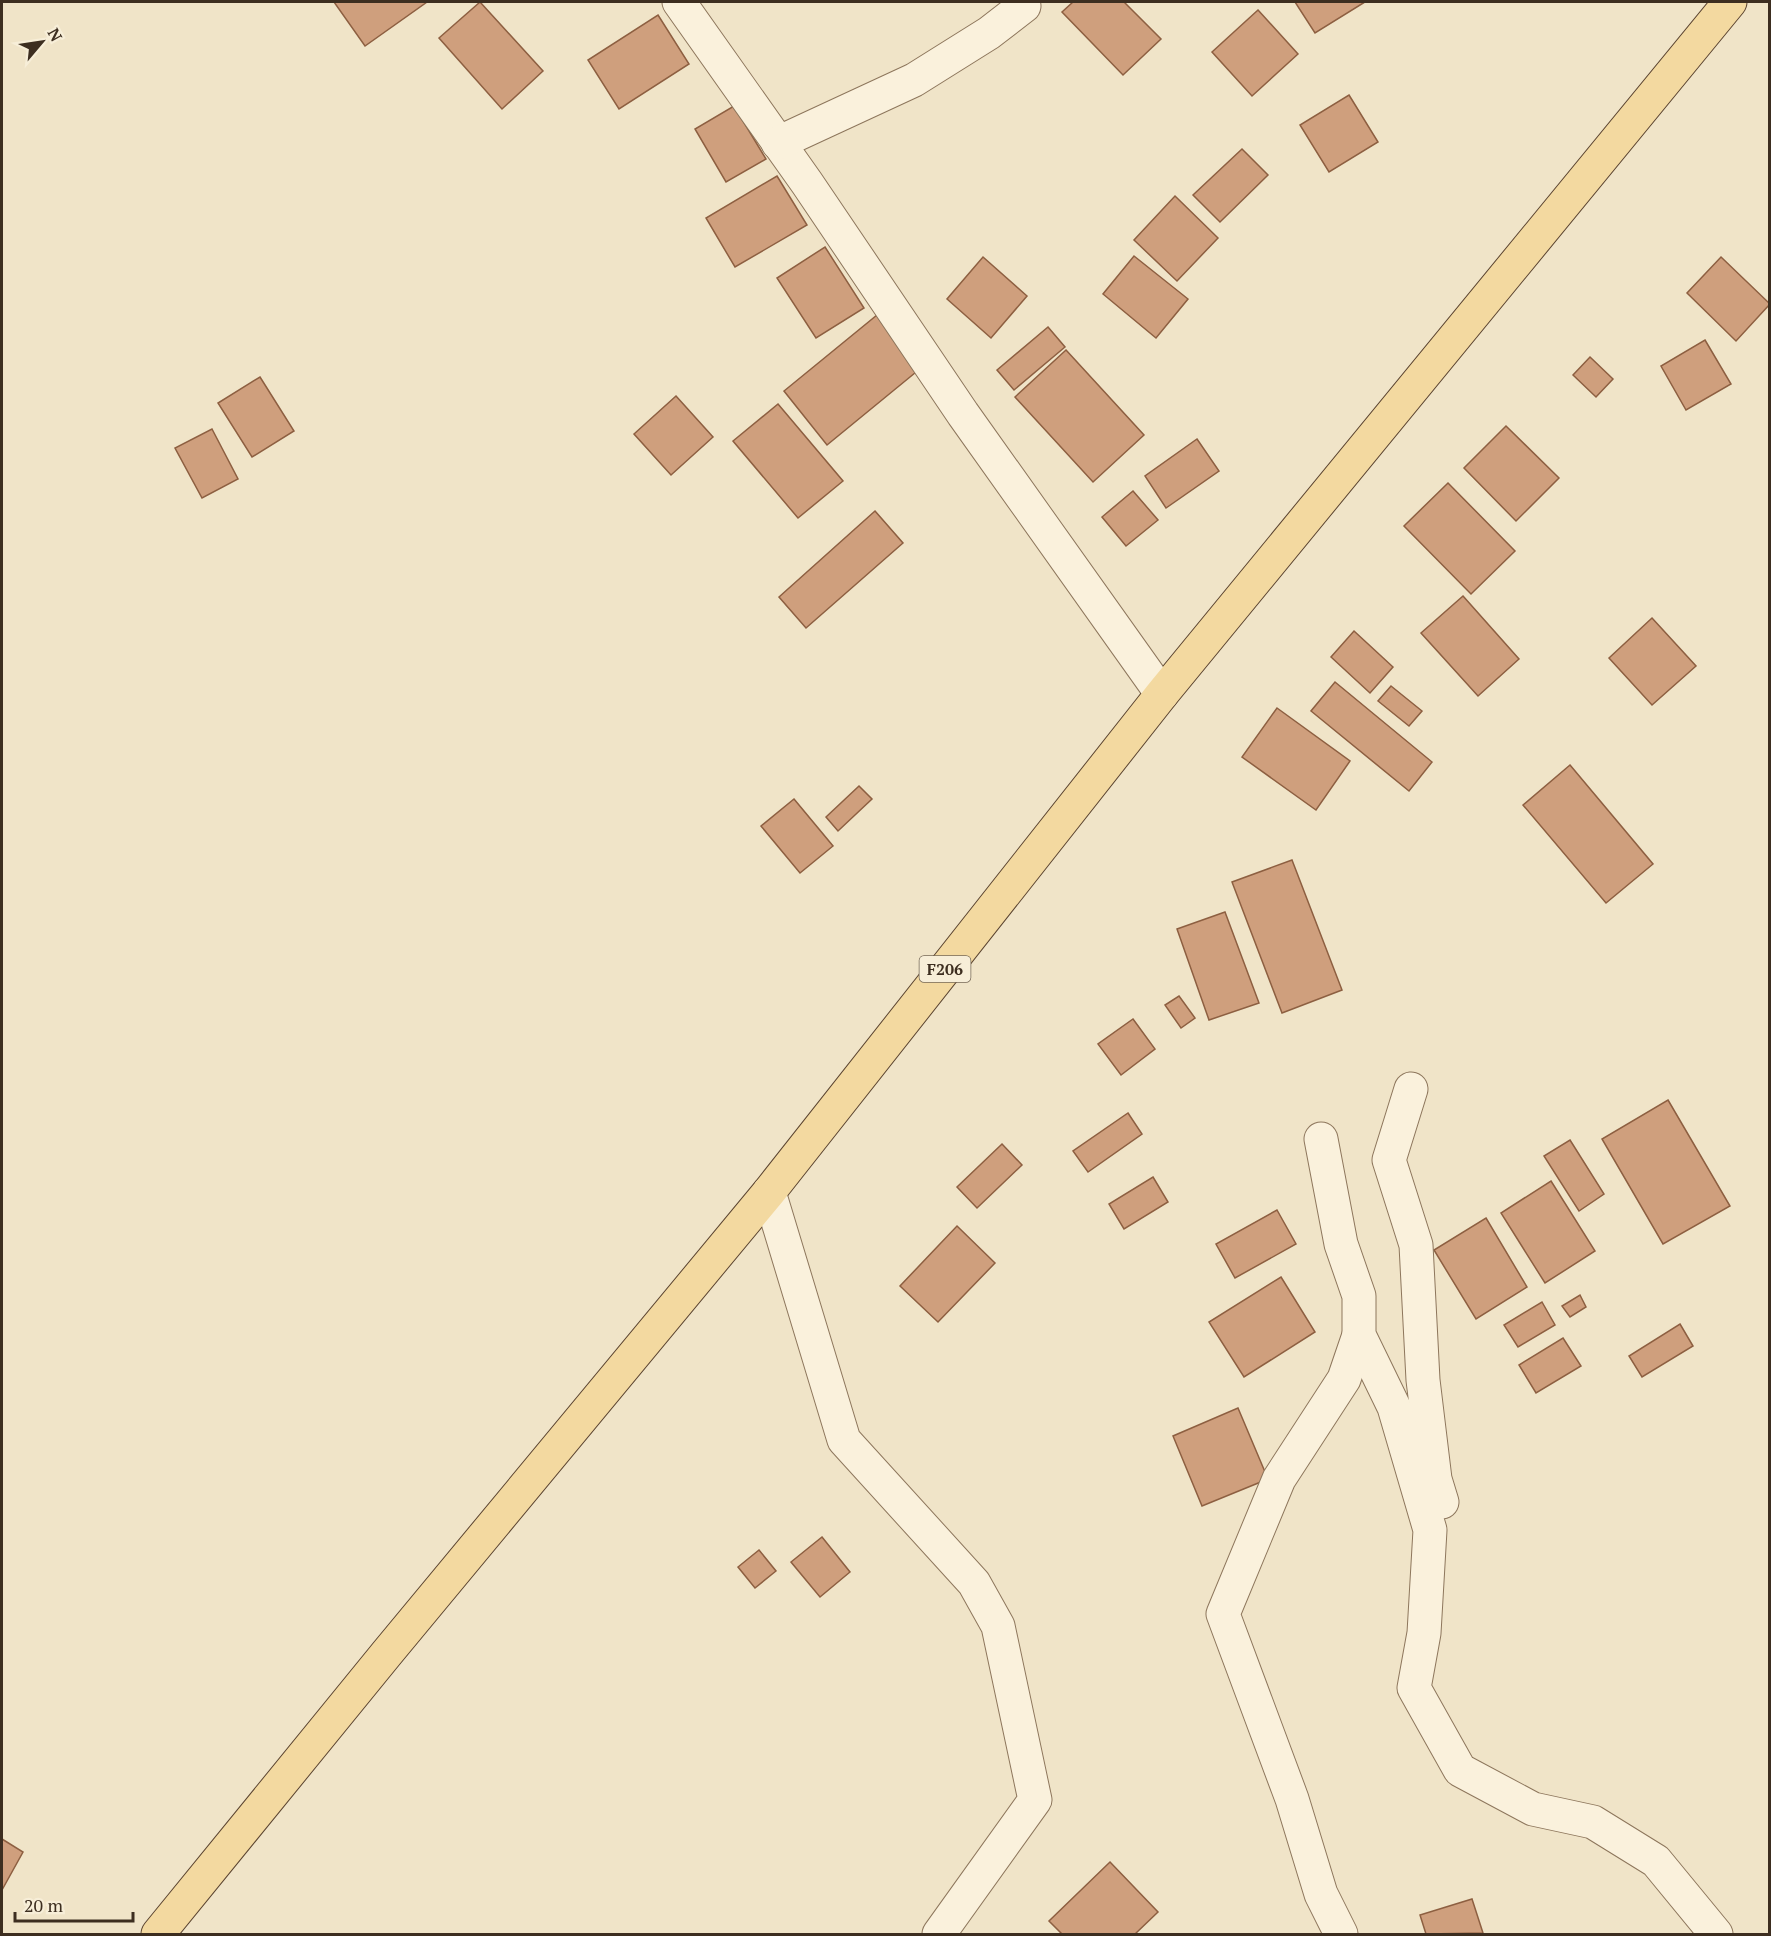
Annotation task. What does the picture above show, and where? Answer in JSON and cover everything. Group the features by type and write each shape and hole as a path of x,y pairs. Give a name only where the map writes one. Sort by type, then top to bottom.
{"main road":[{"name":"F206","path":"158,1935 394,1644 769,1192 1162,694 1730,2"}],"street":[{"path":"679,2 963,414 1162,694"},
{"path":"778,143 914,80 989,33 1024,6"},
{"path":"1411,1089 1389,1160 1416,1245 1423,1380 1435,1479 1449,1530 1427,1579"},
{"path":"1321,1139 1341,1244 1359,1296 1359,1335 1344,1379 1279,1479 1223,1614 1292,1799 1321,1894 1341,1935"},
{"path":"769,1192 844,1440 974,1583 998,1626 1035,1800 939,1934"},
{"path":"1359,1335 1394,1407 1430,1530 1424,1633 1414,1688 1460,1770 1533,1809 1593,1822 1656,1860 1716,1935"}],"building":[{"path":"334,2 427,2 365,46"},
{"path":"480,2 543,71 502,109 439,38"},
{"path":"1073,2 1124,2 1161,39 1123,75 1062,12"},
{"path":"1295,2 1365,2 1315,33"},
{"path":"1258,10 1298,54 1252,96 1212,52"},
{"path":"658,15 689,64 619,109 588,60"},
{"path":"1349,95 1378,142 1329,172 1300,125"},
{"path":"734,106 766,159 726,182 695,129"},
{"path":"1242,149 1268,175 1220,222 1193,195"},
{"path":"777,176 807,225 735,267 706,218"},
{"path":"1175,196 1218,238 1177,281 1134,240"},
{"path":"825,247 864,308 816,338 777,278"},
{"path":"1134,256 1188,299 1156,338 1103,294"},
{"path":"983,257 1027,296 991,338 947,299"},
{"path":"1721,257 1770,304 1736,341 1687,293"},
{"path":"877,315 921,368 827,445 784,391"},
{"path":"1048,327 1065,347 1014,390 997,370"},
{"path":"1705,340 1731,384 1686,410 1661,366"},
{"path":"1066,350 1144,435 1093,482 1015,397"},
{"path":"1590,357 1613,379 1596,397 1573,375"},
{"path":"260,377 294,431 252,457 218,403"},
{"path":"676,396 713,437 671,475 634,434"},
{"path":"778,404 843,481 798,518 733,441"},
{"path":"1506,426 1559,478 1516,521 1464,468"},
{"path":"212,429 238,479 202,498 175,448"},
{"path":"1197,439 1219,471 1166,508 1145,476"},
{"path":"1448,483 1515,551 1471,594 1404,526"},
{"path":"1133,491 1158,520 1126,546 1102,517"},
{"path":"875,511 903,543 806,628 779,597"},
{"path":"1463,596 1519,659 1478,696 1421,633"},
{"path":"1652,618 1696,666 1652,705 1609,658"},
{"path":"1354,631 1393,667 1370,693 1331,657"},
{"path":"1335,682 1432,762 1409,791 1311,711"},
{"path":"1391,686 1422,711 1409,726 1378,701"},
{"path":"1277,708 1350,761 1316,810 1242,757"},
{"path":"1570,765 1653,864 1606,903 1523,805"},
{"path":"859,786 872,799 838,831 826,817"},
{"path":"794,799 833,846 800,873 761,826"},
{"path":"1292,860 1342,990 1282,1013 1232,882"},
{"path":"1225,912 1259,1003 1209,1020 1177,929"},
{"path":"1179,996 1195,1018 1181,1028 1165,1005"},
{"path":"1133,1019 1155,1049 1121,1075 1098,1044"},
{"path":"1668,1100 1730,1206 1663,1244 1602,1139"},
{"path":"1128,1113 1142,1134 1088,1172 1073,1151"},
{"path":"1570,1140 1604,1194 1579,1211 1544,1156"},
{"path":"1002,1144 1022,1165 977,1208 957,1187"},
{"path":"1153,1177 1168,1202 1124,1229 1109,1204"},
{"path":"1551,1181 1595,1251 1545,1283 1501,1213"},
{"path":"1277,1210 1296,1244 1235,1278 1216,1244"},
{"path":"1486,1218 1527,1287 1476,1319 1434,1250"},
{"path":"957,1226 995,1263 938,1322 900,1286"},
{"path":"1281,1277 1315,1332 1244,1377 1209,1322"},
{"path":"1580,1295 1586,1307 1570,1317 1562,1306"},
{"path":"1542,1302 1555,1325 1518,1347 1504,1325"},
{"path":"1680,1324 1693,1346 1642,1377 1629,1356"},
{"path":"1563,1338 1581,1366 1536,1393 1519,1365"},
{"path":"1238,1408 1268,1479 1202,1506 1173,1436"},
{"path":"822,1537 850,1572 820,1597 791,1562"},
{"path":"759,1550 776,1571 755,1588 738,1567"},
{"path":"2,1839 23,1852 2,1890"},
{"path":"1110,1862 1158,1912 1135,1934 1062,1934 1049,1921"},
{"path":"1472,1899 1483,1933 1426,1934 1420,1915"}]}
